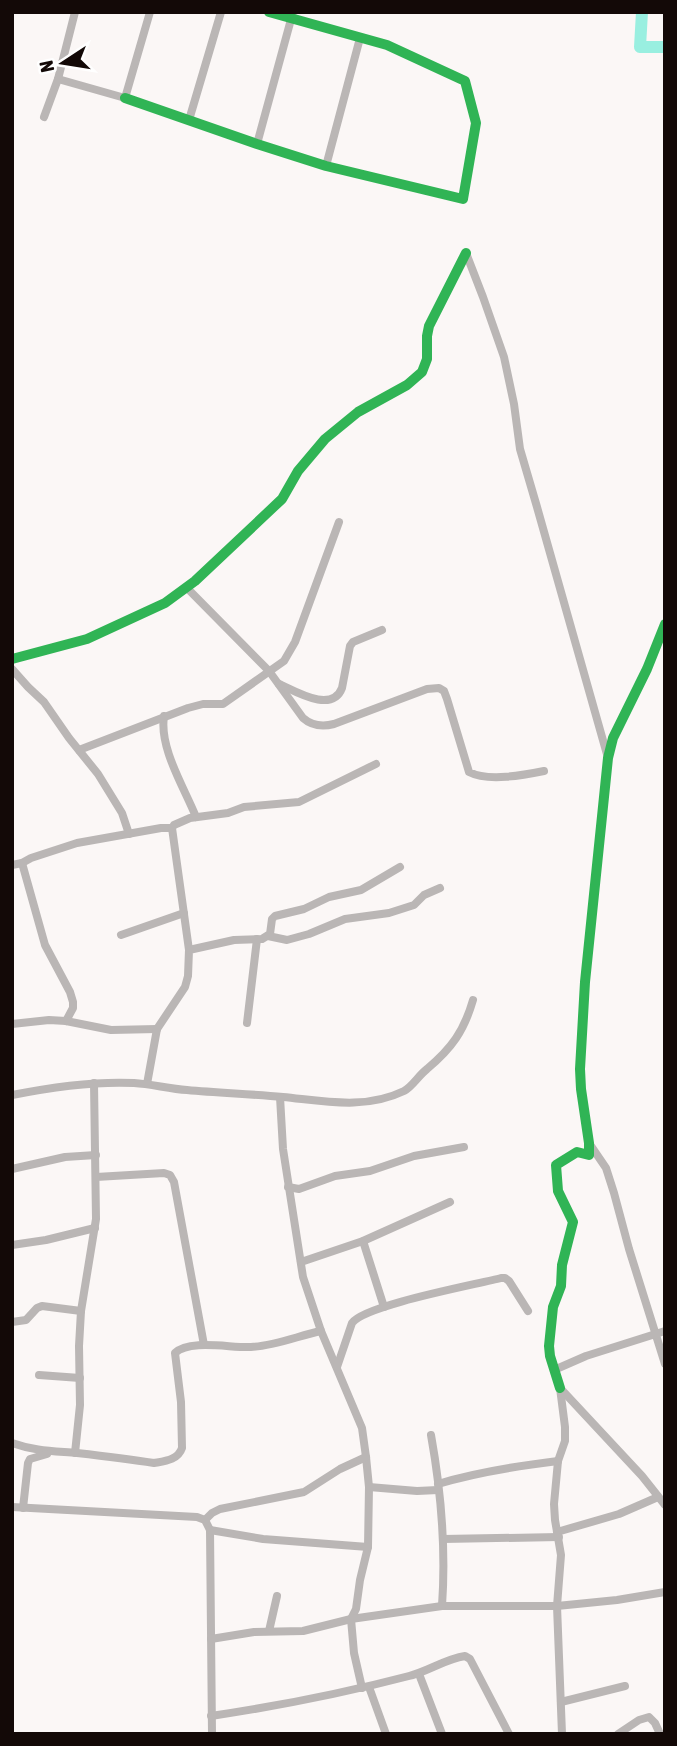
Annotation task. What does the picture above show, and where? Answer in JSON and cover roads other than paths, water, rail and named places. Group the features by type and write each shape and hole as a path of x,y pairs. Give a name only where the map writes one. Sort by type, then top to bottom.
{"street":[{"path":"44,117 58,79 75,12"},
{"path":"125,98 150,12"},
{"path":"189,120 220,12"},
{"path":"58,79 125,98 326,166 463,199 475,123 465,81 387,45 292,15 268,12"},
{"path":"257,144 292,15"},
{"path":"326,166 360,38"},
{"path":"12,659 87,639 165,603 187,588 239,542 282,499 298,471 325,439 358,412 396,392 422,372 427,359 429,326 466,253"},
{"path":"466,253 504,357 528,480 608,758"},
{"path":"79,750 164,716 203,704 223,704 284,661 290,652 339,522"},
{"path":"187,588 269,671 309,723 326,726 439,688 444,691 447,699 470,772 518,776 544,771"},
{"path":"562,1734 557,1606 561,1555 554,1504 558,1461 565,1441 565,1427 561,1388 549,1346 553,1307 561,1286 562,1265 573,1222 558,1191 556,1165 577,1152 589,1154 579,1079 585,982 608,758 613,738 647,669 665,624"},
{"path":"277,683 303,696 325,700 335,698 342,688 350,646 353,642 382,630"},
{"path":"12,668 44,702 98,774 121,813 129,834"},
{"path":"164,716 163,725 170,757 195,817"},
{"path":"12,865 76,843 172,828 195,817 228,813 244,807 294,804 376,764"},
{"path":"146,1084 157,1029 185,987 188,976 189,950 172,828"},
{"path":"22,863 45,945 74,1002 74,1008 66,1021"},
{"path":"268,936 275,916 304,909 329,897 361,890 400,867"},
{"path":"189,950 268,936 288,940 345,919 389,913 414,905 424,895 440,888"},
{"path":"121,935 184,913"},
{"path":"247,1023 257,939"},
{"path":"12,1096 94,1083 146,1084 184,1090 355,1104 371,1101 407,1089 453,1045 468,1019 473,1000"},
{"path":"12,1024 66,1021 111,1030 157,1029"},
{"path":"75,1453 80,1405 81,1311 95,1228 94,1083"},
{"path":"280,1097 282,1149 303,1277 321,1331 362,1428 369,1487 368,1547 356,1609 351,1619 354,1653 386,1734"},
{"path":"589,1143 606,1168 665,1364"},
{"path":"288,1186 299,1189 335,1176 370,1171 414,1156 464,1147"},
{"path":"12,1169 52,1159 96,1155"},
{"path":"96,1177 164,1173 170,1175 174,1182 204,1345"},
{"path":"301,1262 363,1241 450,1202"},
{"path":"12,1245 95,1228"},
{"path":"363,1241 384,1307"},
{"path":"337,1367 356,1317 384,1307 505,1278 527,1311"},
{"path":"12,1322 26,1320 39,1306 81,1311"},
{"path":"12,1444 53,1452 154,1463 166,1461 180,1453 183,1439 175,1353 180,1348 204,1345 255,1347 321,1331"},
{"path":"555,1370 586,1356 665,1331"},
{"path":"39,1375 80,1378"},
{"path":"561,1388 642,1476 665,1506"},
{"path":"431,1436 443,1539 442,1606"},
{"path":"23,1508 26,1472 30,1459 53,1452"},
{"path":"205,1520 220,1508 304,1492 340,1469 366,1457"},
{"path":"369,1487 417,1491 438,1487 463,1477 558,1461"},
{"path":"443,1539 558,1534 619,1514 658,1497"},
{"path":"12,1507 197,1517 205,1520 210,1530 212,1734"},
{"path":"210,1530 263,1539 368,1547"},
{"path":"211,1639 269,1631 303,1631 351,1619 442,1606 557,1606 665,1592"},
{"path":"269,1631 277,1596"},
{"path":"211,1716 244,1712 366,1687 419,1674 430,1667 465,1656 470,1659 509,1734"},
{"path":"419,1674 442,1734"},
{"path":"561,1702 625,1686"},
{"path":"618,1734 639,1720 649,1717 660,1734"}],"waterway":[{"path":"642,12 640,47 665,47"}]}
